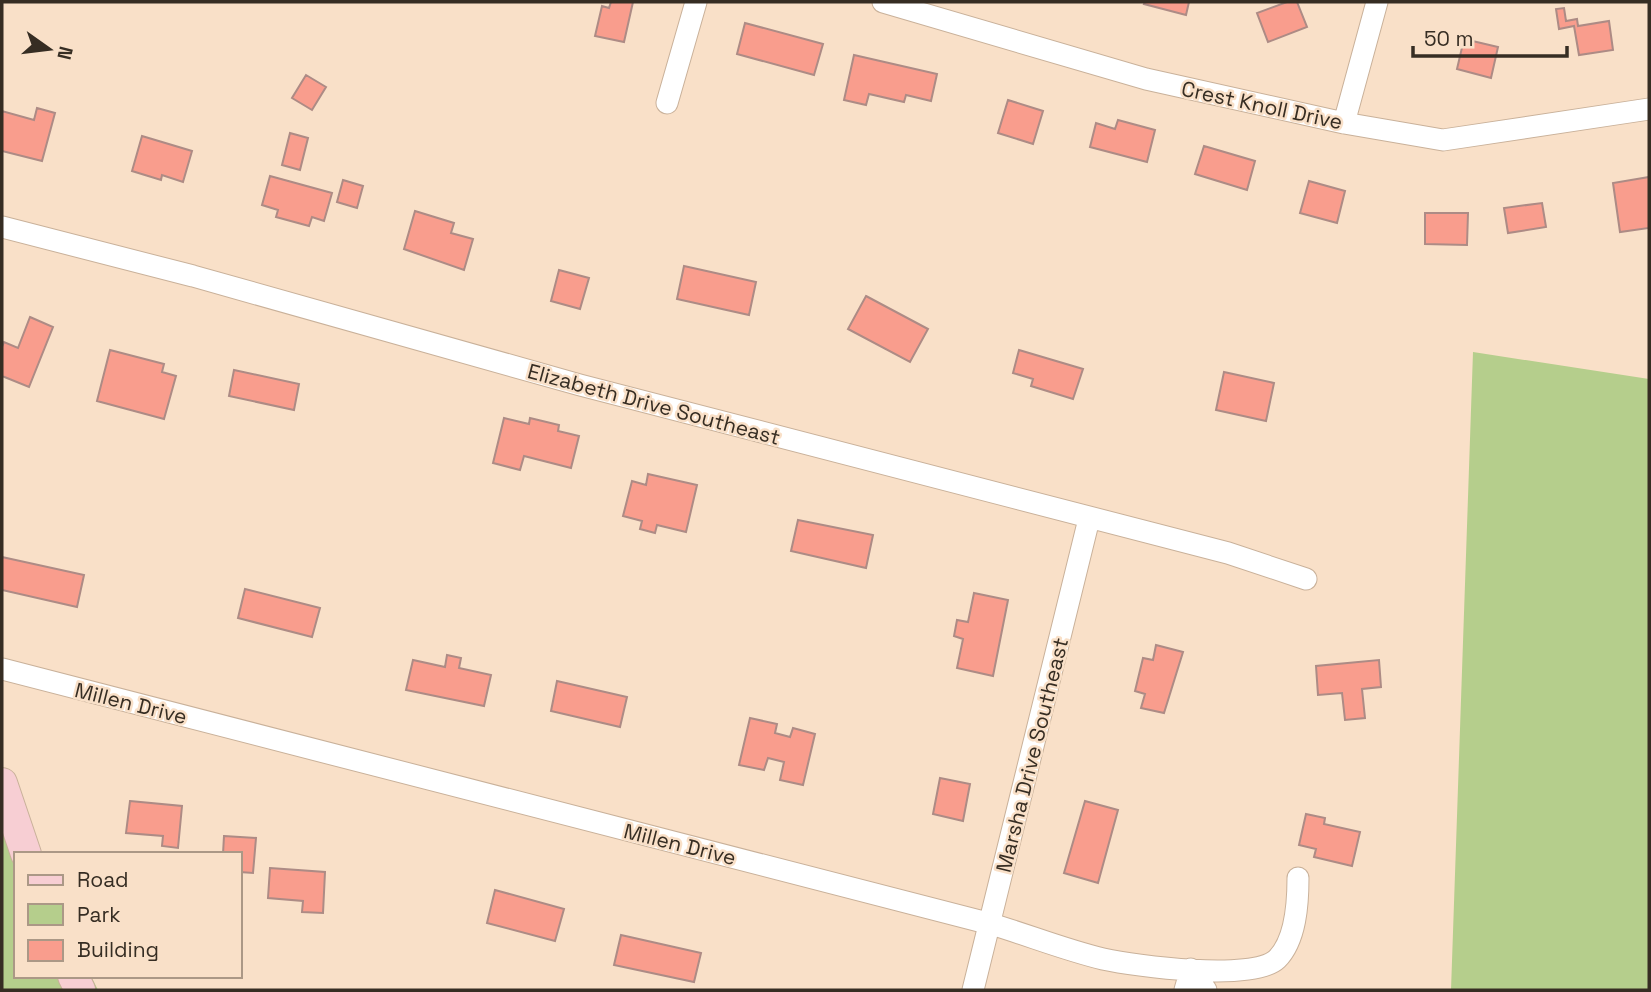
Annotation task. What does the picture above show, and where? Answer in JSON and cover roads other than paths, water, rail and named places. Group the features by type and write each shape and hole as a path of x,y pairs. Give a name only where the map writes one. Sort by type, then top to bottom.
{"main road":[{"path":"2,783 25,852"}],"street":[{"path":"667,103 696,2"},
{"name":"Crest Knoll Drive","path":"883,2 1146,79 1344,123 1443,139 1649,109"},
{"path":"1344,123 1377,2"},
{"name":"Elizabeth Drive Southeast","path":"2,227 193,276 580,385 1228,553 1306,579"},
{"name":"Marsha Drive Southeast","path":"973,990 1089,519"},
{"name":"Millen Drive","path":"2,669 991,924 1104,959 1237,972 1276,960 1286,946 1295,919 1298,878"},
{"path":"1185,990 1191,969"},
{"path":"1191,969 1206,990"}]}
